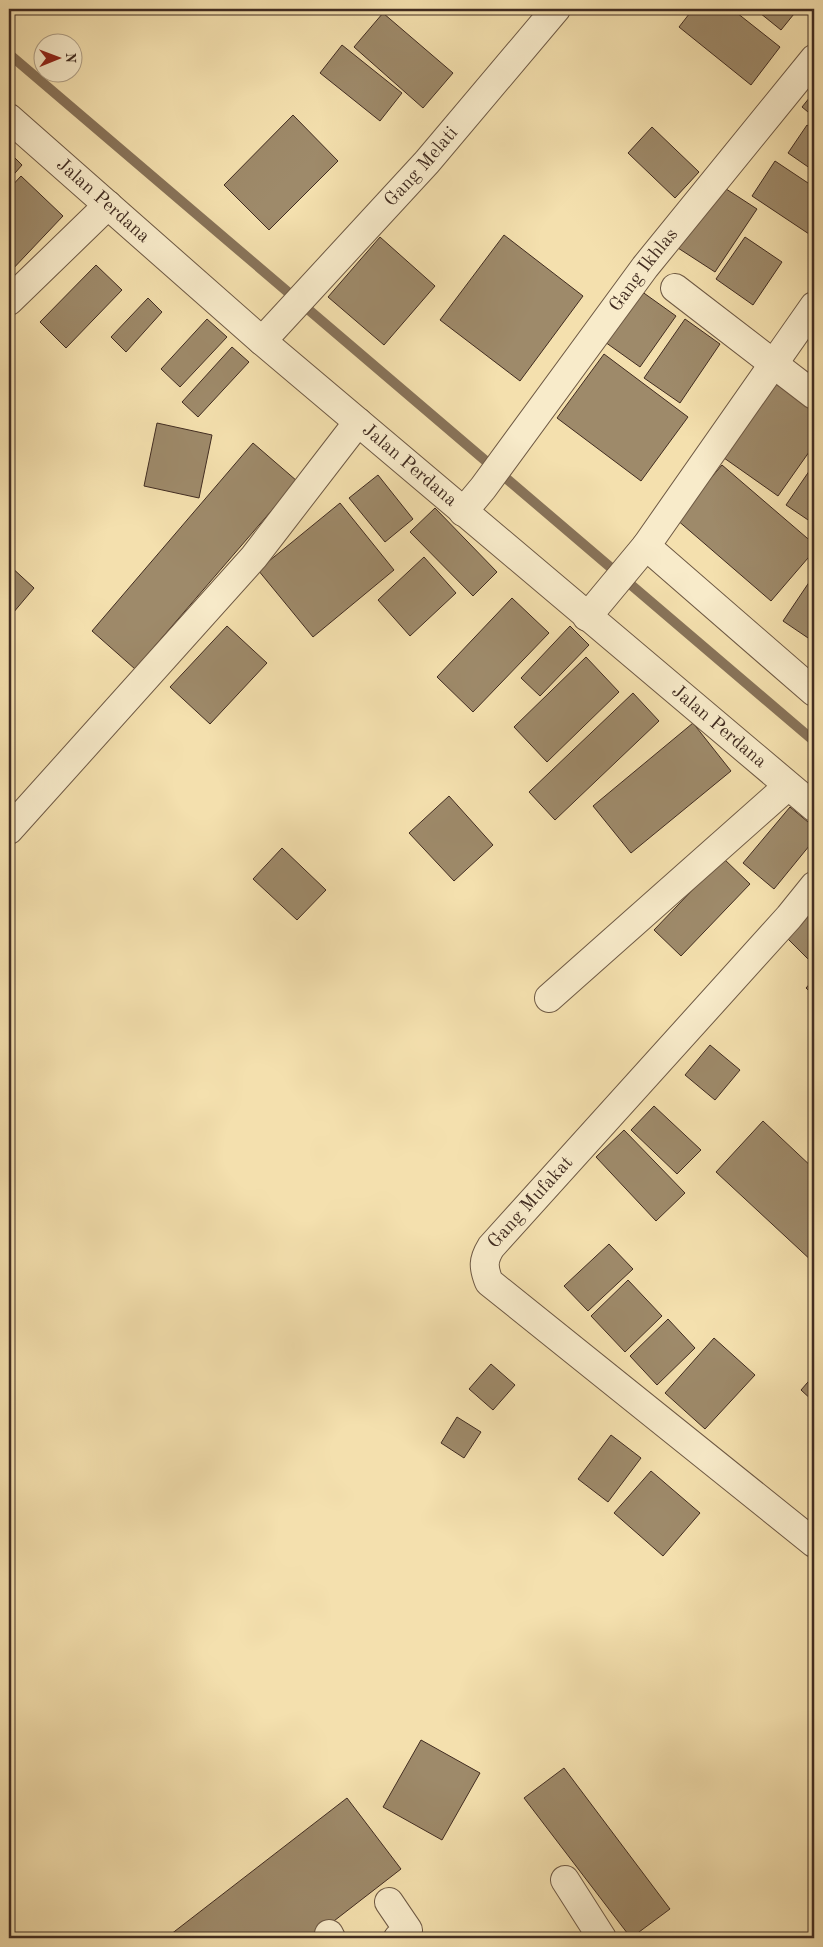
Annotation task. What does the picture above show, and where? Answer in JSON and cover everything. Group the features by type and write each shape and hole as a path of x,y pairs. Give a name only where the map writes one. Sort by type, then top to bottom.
{"street":[{"name":"Gang Melati","path":"262,341 427,162 556,9"},
{"name":"Gang Ikhlas","path":"463,512 483,488 645,267 814,59"},
{"name":"Jalan Perdana","path":"9,118 262,341 463,512 595,608 788,786 814,807"},
{"path":"9,301 108,205"},
{"path":"675,288 814,395"},
{"path":"595,608 643,550 814,306"},
{"path":"9,830 254,557 358,422"},
{"path":"643,550 814,692"},
{"path":"549,998 788,786"},
{"name":"Gang Mufakat","path":"814,886 789,917 491,1247 484,1257 484,1269 489,1282 814,1543"},
{"path":"565,1880 602,1938"},
{"path":"389,1902 408,1930 398,1938"}],"building":[{"path":"693,9 732,9 780,47 751,85 679,27"},
{"path":"755,9 798,9 781,30"},
{"path":"383,13 453,73 423,108 354,47"},
{"path":"342,45 402,93 380,121 320,73"},
{"path":"814,92 814,117 802,107"},
{"path":"293,115 338,161 269,230 224,185"},
{"path":"807,125 814,130 814,171 788,153"},
{"path":"652,127 699,172 675,198 628,153"},
{"path":"9,152 22,165 9,180"},
{"path":"775,161 814,187 812,236 752,196"},
{"path":"21,176 63,216 9,273 9,189"},
{"path":"720,185 757,209 715,272 678,248"},
{"path":"504,235 583,296 520,381 440,320"},
{"path":"380,237 435,286 384,345 328,297"},
{"path":"745,237 782,262 753,305 716,279"},
{"path":"96,265 122,290 66,348 40,322"},
{"path":"634,286 676,316 640,367 598,337"},
{"path":"148,298 162,312 126,352 111,337"},
{"path":"207,319 227,337 180,387 161,369"},
{"path":"685,319 720,344 680,403 644,378"},
{"path":"232,347 249,362 198,417 182,402"},
{"path":"604,354 688,417 641,481 557,418"},
{"path":"769,379 814,411 814,445 778,496 717,453"},
{"path":"157,423 212,435 199,498 144,486"},
{"path":"253,443 297,481 135,669 92,631"},
{"path":"814,464 814,524 786,505"},
{"path":"722,465 814,544 814,551 771,601 676,519"},
{"path":"378,475 413,519 385,542 349,498"},
{"path":"340,503 394,570 313,637 258,570"},
{"path":"435,508 497,572 473,596 410,532"},
{"path":"424,557 456,593 410,636 378,600"},
{"path":"9,565 34,588 13,613 9,609"},
{"path":"814,575 814,642 783,621"},
{"path":"512,598 549,633 473,712 437,677"},
{"path":"227,626 267,663 210,724 170,687"},
{"path":"570,626 589,645 540,696 521,678"},
{"path":"586,657 619,692 547,762 514,727"},
{"path":"633,693 659,721 555,820 529,792"},
{"path":"693,723 731,771 631,853 593,806"},
{"path":"449,796 493,845 454,881 409,833"},
{"path":"790,807 814,827 814,840 774,889 743,863"},
{"path":"282,848 326,890 297,920 253,879"},
{"path":"723,858 750,884 681,956 654,930"},
{"path":"814,907 814,961 812,963 786,937"},
{"path":"814,979 814,996 806,988"},
{"path":"710,1045 740,1070 715,1100 685,1075"},
{"path":"654,1106 701,1150 677,1174 631,1130"},
{"path":"763,1121 814,1169 814,1263 716,1172"},
{"path":"624,1130 685,1193 656,1221 596,1157"},
{"path":"609,1244 633,1269 588,1311 564,1286"},
{"path":"628,1280 662,1316 625,1352 591,1316"},
{"path":"668,1319 695,1348 657,1385 630,1356"},
{"path":"714,1338 755,1375 705,1429 665,1393"},
{"path":"491,1364 515,1385 493,1410 469,1389"},
{"path":"814,1375 814,1402 801,1390"},
{"path":"457,1417 481,1432 464,1458 441,1443"},
{"path":"611,1435 641,1458 608,1502 578,1479"},
{"path":"651,1471 700,1513 663,1556 614,1513"},
{"path":"421,1740 480,1773 442,1840 383,1807"},
{"path":"564,1768 670,1909 631,1938 524,1798"},
{"path":"347,1798 401,1869 312,1938 166,1938"}],"waterway":[{"path":"9,54 814,741"}]}
